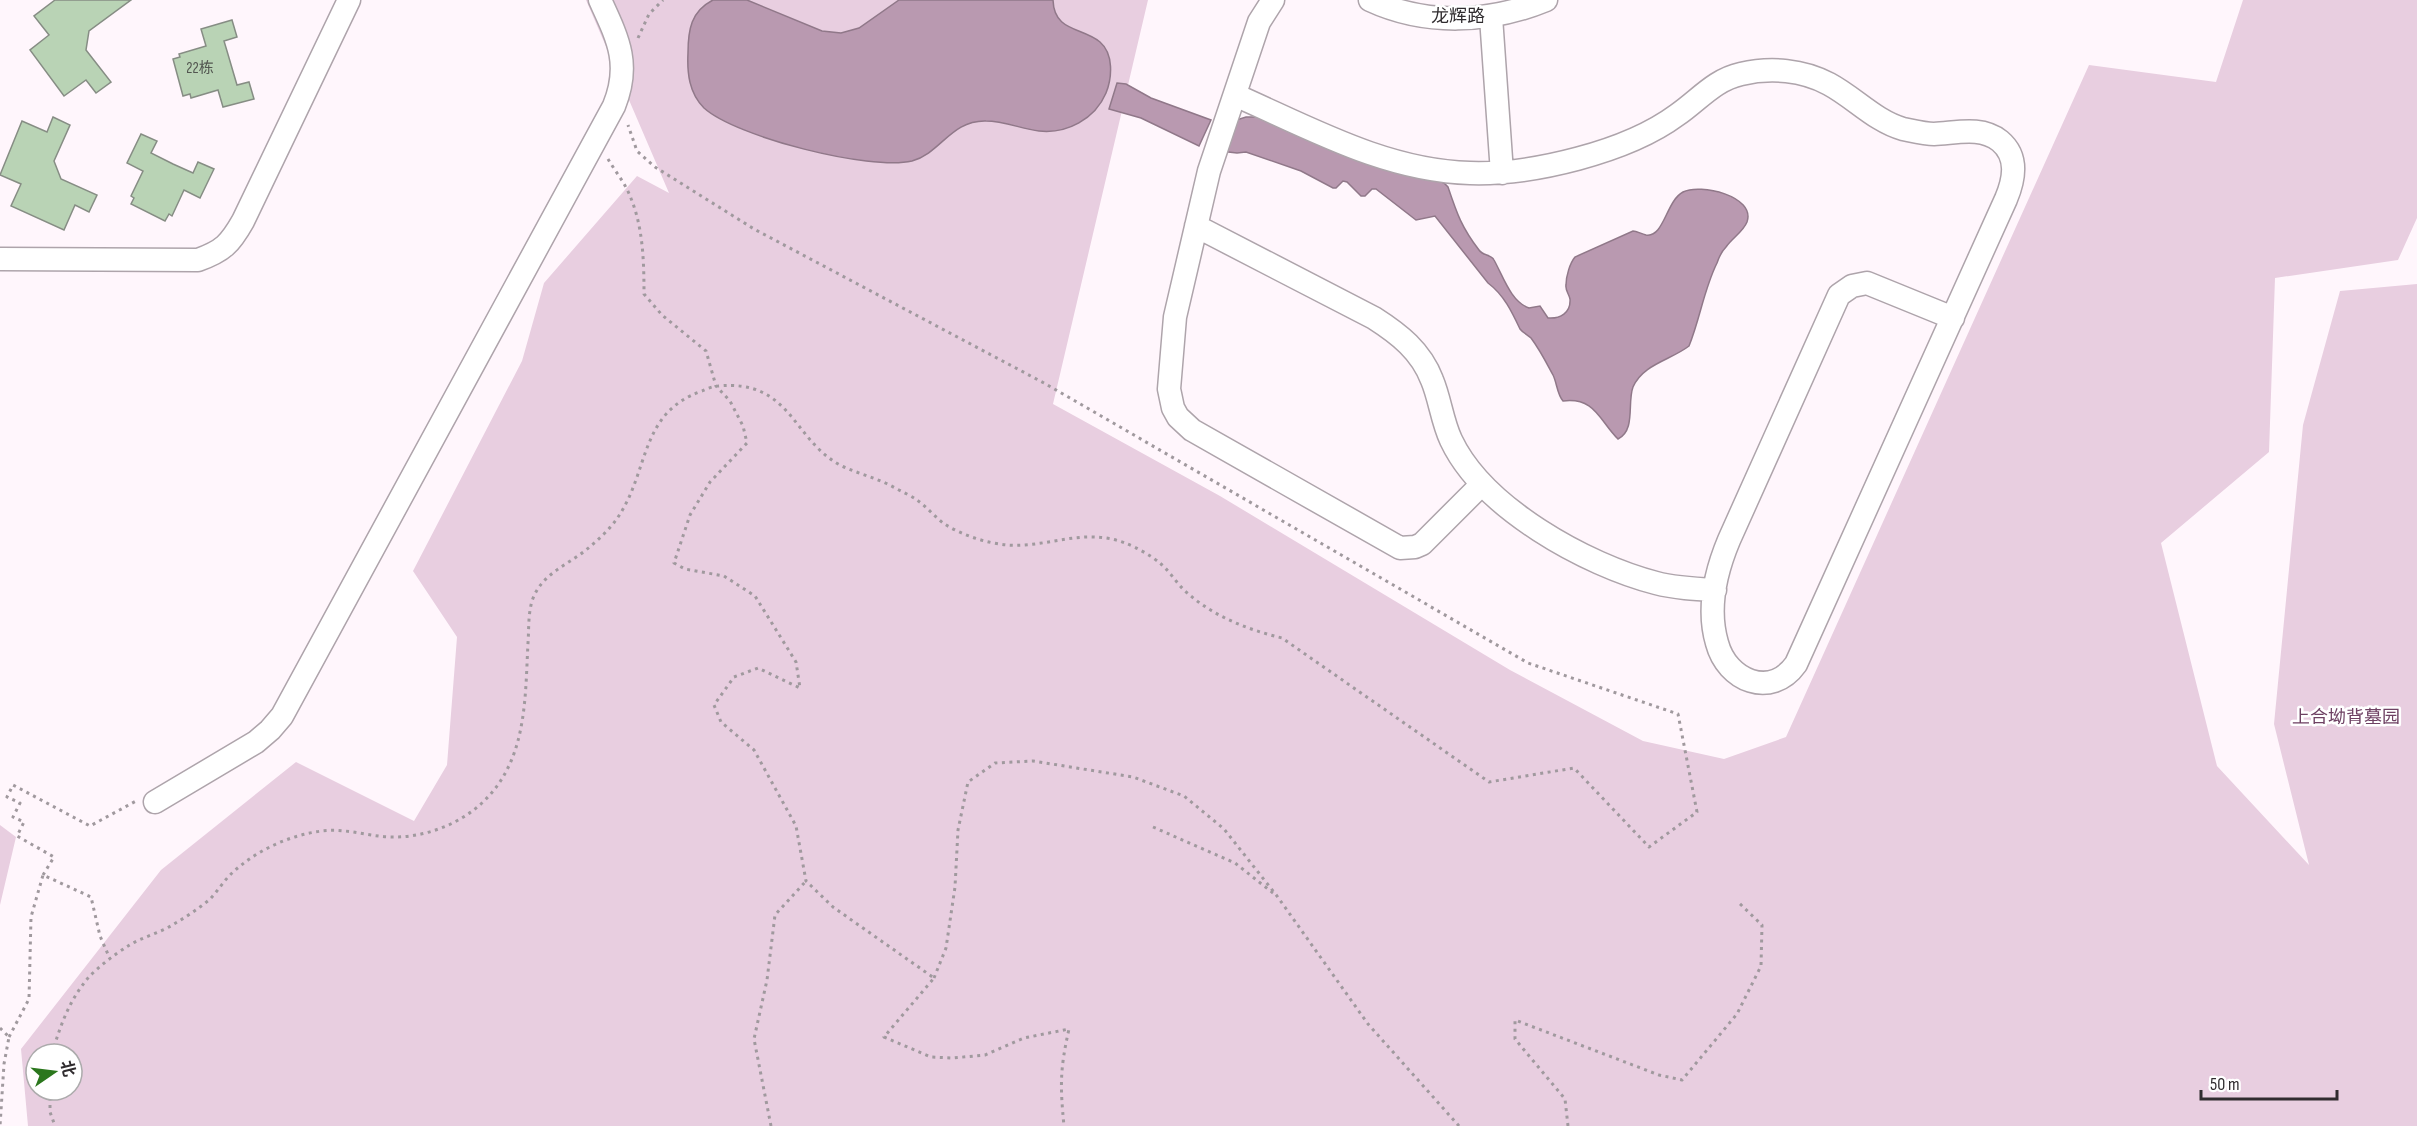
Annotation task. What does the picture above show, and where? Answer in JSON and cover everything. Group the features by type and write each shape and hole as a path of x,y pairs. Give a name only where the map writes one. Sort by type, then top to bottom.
{"street":[{"path":"0,259 198,260 218,253 233,239 243,221 349,0"},
{"path":"155,802 256,742 282,716 596,143 620,92 623,73 622,57 618,39 600,0"},
{"path":"1273,0 1259,22 1209,171 1175,317 1169,389 1173,408 1184,424 1400,548 1422,544 1482,484"},
{"name":"龙辉路","path":"1370,0 1417,15 1453,19 1491,16 1526,8 1546,0"},
{"path":"1491,16 1502,173"},
{"path":"1235,95 1372,154 1404,164 1458,172 1502,173 1564,162 1637,138 1677,116 1711,86 1740,74 1771,70 1801,73 1830,85 1874,115 1902,128 1932,134 1983,132 2001,142 2013,160 2014,180 1953,318 1797,664 1779,681 1766,684 1754,682 1741,676 1722,656 1717,643 1713,609 1715,590 1723,556 1839,295 1852,286 1867,283 1953,318"},
{"path":"1196,226 1374,318 1398,333 1418,354 1432,380 1451,441 1470,471 1525,521 1574,551 1597,562 1658,583 1715,590"}],"path":[{"path":"635,43 649,14 663,0"},
{"path":"55,1042 63,1016 90,976 128,945 172,926 211,898 233,873 260,852 290,838 323,831 356,831 389,837 423,834 454,823 482,804 504,778 518,747 524,714 529,613 534,595 543,580 590,548 616,520 635,486 645,449 660,419 685,397 716,386 749,387 779,401 816,446 834,462 856,473 889,484 918,501 944,523 974,538 1007,545 1040,543 1082,535 1123,542 1160,563 1184,591 1214,613 1246,629 1282,638 1489,782 1574,768 1649,846 1696,812 1678,714 1528,663 1044,383 754,230 637,151 627,129 628,117"},
{"path":"596,143 630,195 644,258 644,294 662,315 706,351 716,386 730,401 743,426 747,443 710,482 690,515 674,563 685,569 724,576 755,596 796,663 800,688 758,668 734,677 714,705 721,722 754,750 796,826 806,881 833,907 934,978"},
{"path":"1064,1126 1059,1084 1069,1029 1024,1038 985,1055 952,1058 931,1057 884,1037 934,978 946,948 955,887 958,830 968,782 995,763 1033,761 1084,768 1133,777 1184,796 1224,829 1277,896 1368,1024 1459,1126"},
{"path":"0,1126 4,1064 9,1037 29,999 31,917 43,875 54,857 17,836 24,822 13,817 20,803 7,797 13,785 90,826 141,798 146,807 155,802"},
{"path":"1153,827 1235,863 1277,896"},
{"path":"43,875 91,897 100,936 110,960"},
{"path":"771,1126 754,1039 767,980 775,915 806,881"},
{"path":"1568,1126 1565,1099 1515,1039 1515,1020 1659,1075 1682,1080 1737,1014 1761,966 1762,925 1737,901"},
{"path":"0,1028 9,1037"},
{"path":"50,1102 50,1112 55,1126"}],"green space":[{"name":"上合坳背墓园","path":"586,0 1148,0 1053,404 1220,496 1510,670 1643,741 1724,759 1786,737 2089,65 2216,82 2243,0 2417,0 2417,218 2398,260 2275,278 2269,452 2161,543 2217,766 2309,865 2274,724 2303,425 2340,291 2417,284 2417,1126 28,1126 26,1102 84,1102 84,1042 26,1042 161,870 296,762 414,821 447,765 457,637 413,571 522,361 544,283 637,176 669,193"},
{"path":"0,825 16,837 0,905"},
{"path":"24,1045 24,1082 21,1049"}],"shaded area":[{"path":"713,0 747,0 822,31 841,33 859,28 899,0 1053,0 1058,18 1070,27 1093,37 1105,47 1110,59 1110,80 1106,93 1095,110 1079,123 1060,130 1039,131 993,121 974,122 955,131 931,151 912,161 892,163 836,156 804,149 744,130 720,119 699,102 692,89 689,75 690,29 695,16"},
{"path":"1117,83 1126,84 1151,98 1211,120 1199,146 1141,118 1109,109"},
{"path":"1246,117 1264,117 1444,183 1448,187 1468,235 1481,252 1493,258 1512,294 1529,308 1540,306 1548,318 1560,316 1569,308 1570,299 1566,281 1575,257 1633,231 1646,235 1657,231 1677,197 1683,192 1701,189 1725,194 1743,205 1748,213 1747,222 1720,256 1689,346 1643,373 1633,387 1629,423 1624,435 1618,439 1589,406 1574,401 1563,401 1553,375 1531,338 1520,329 1503,298 1488,283 1435,216 1416,220 1376,189 1361,196 1347,182 1343,181 1333,188 1301,171 1246,152 1220,151 1233,121"}],"building":[{"path":"55,0 131,0 89,31 86,50 111,82 96,93 86,80 64,96 30,50 49,35 34,16"},
{"path":"232,20 237,37 224,41 237,85 249,82 254,99 223,107 218,90 191,98 190,94 183,96 173,59 180,57 179,54 206,46 201,29"},
{"path":"53,117 70,125 54,161 61,179 97,195 89,212 75,205 64,230 11,206 21,184 0,175 22,121 47,132"},
{"path":"141,134 157,141 151,153 173,164 193,173 198,162 214,169 200,198 184,190 172,216 169,214 165,221 131,204 134,198 131,196 143,171 127,163"}]}
